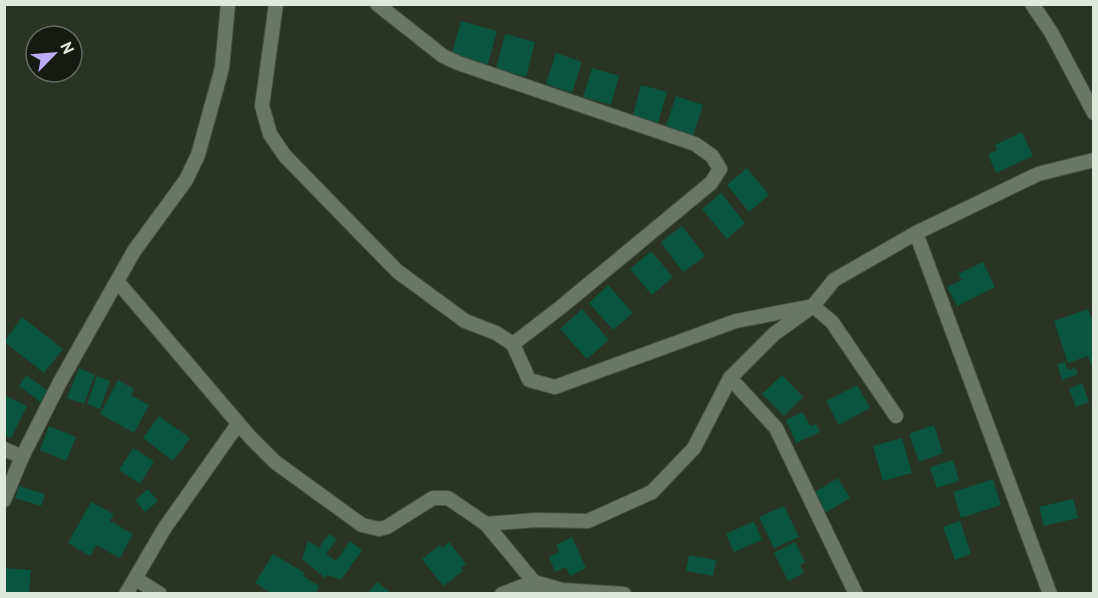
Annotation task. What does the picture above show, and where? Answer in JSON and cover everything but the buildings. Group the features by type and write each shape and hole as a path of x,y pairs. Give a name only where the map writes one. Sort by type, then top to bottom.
{"street":[{"path":"4,500 22,457 60,382 134,251 186,180 198,155 222,68 228,4"},
{"path":"276,4 262,106 270,134 285,156 398,271 465,321 496,333 513,344 529,380 555,387 736,321 813,306"},
{"path":"377,4 443,56 695,144 712,156 720,169 711,183 513,344"},
{"path":"1032,4 1051,32 1094,113"},
{"path":"486,524 536,520 588,520 652,492 693,448 730,378 768,339 813,306 834,280 916,233 1038,174 1094,160"},
{"path":"916,233 1050,594"},
{"path":"117,281 238,424 275,462 362,525 379,529 387,527 433,498 459,504 486,524 534,588"},
{"path":"813,306 832,322 896,416"},
{"path":"730,378 776,428 856,594"},
{"path":"126,594 164,529 238,424"},
{"path":"4,449 22,457"},
{"path":"136,579 160,594"},
{"path":"502,594 534,588 624,594"}]}
